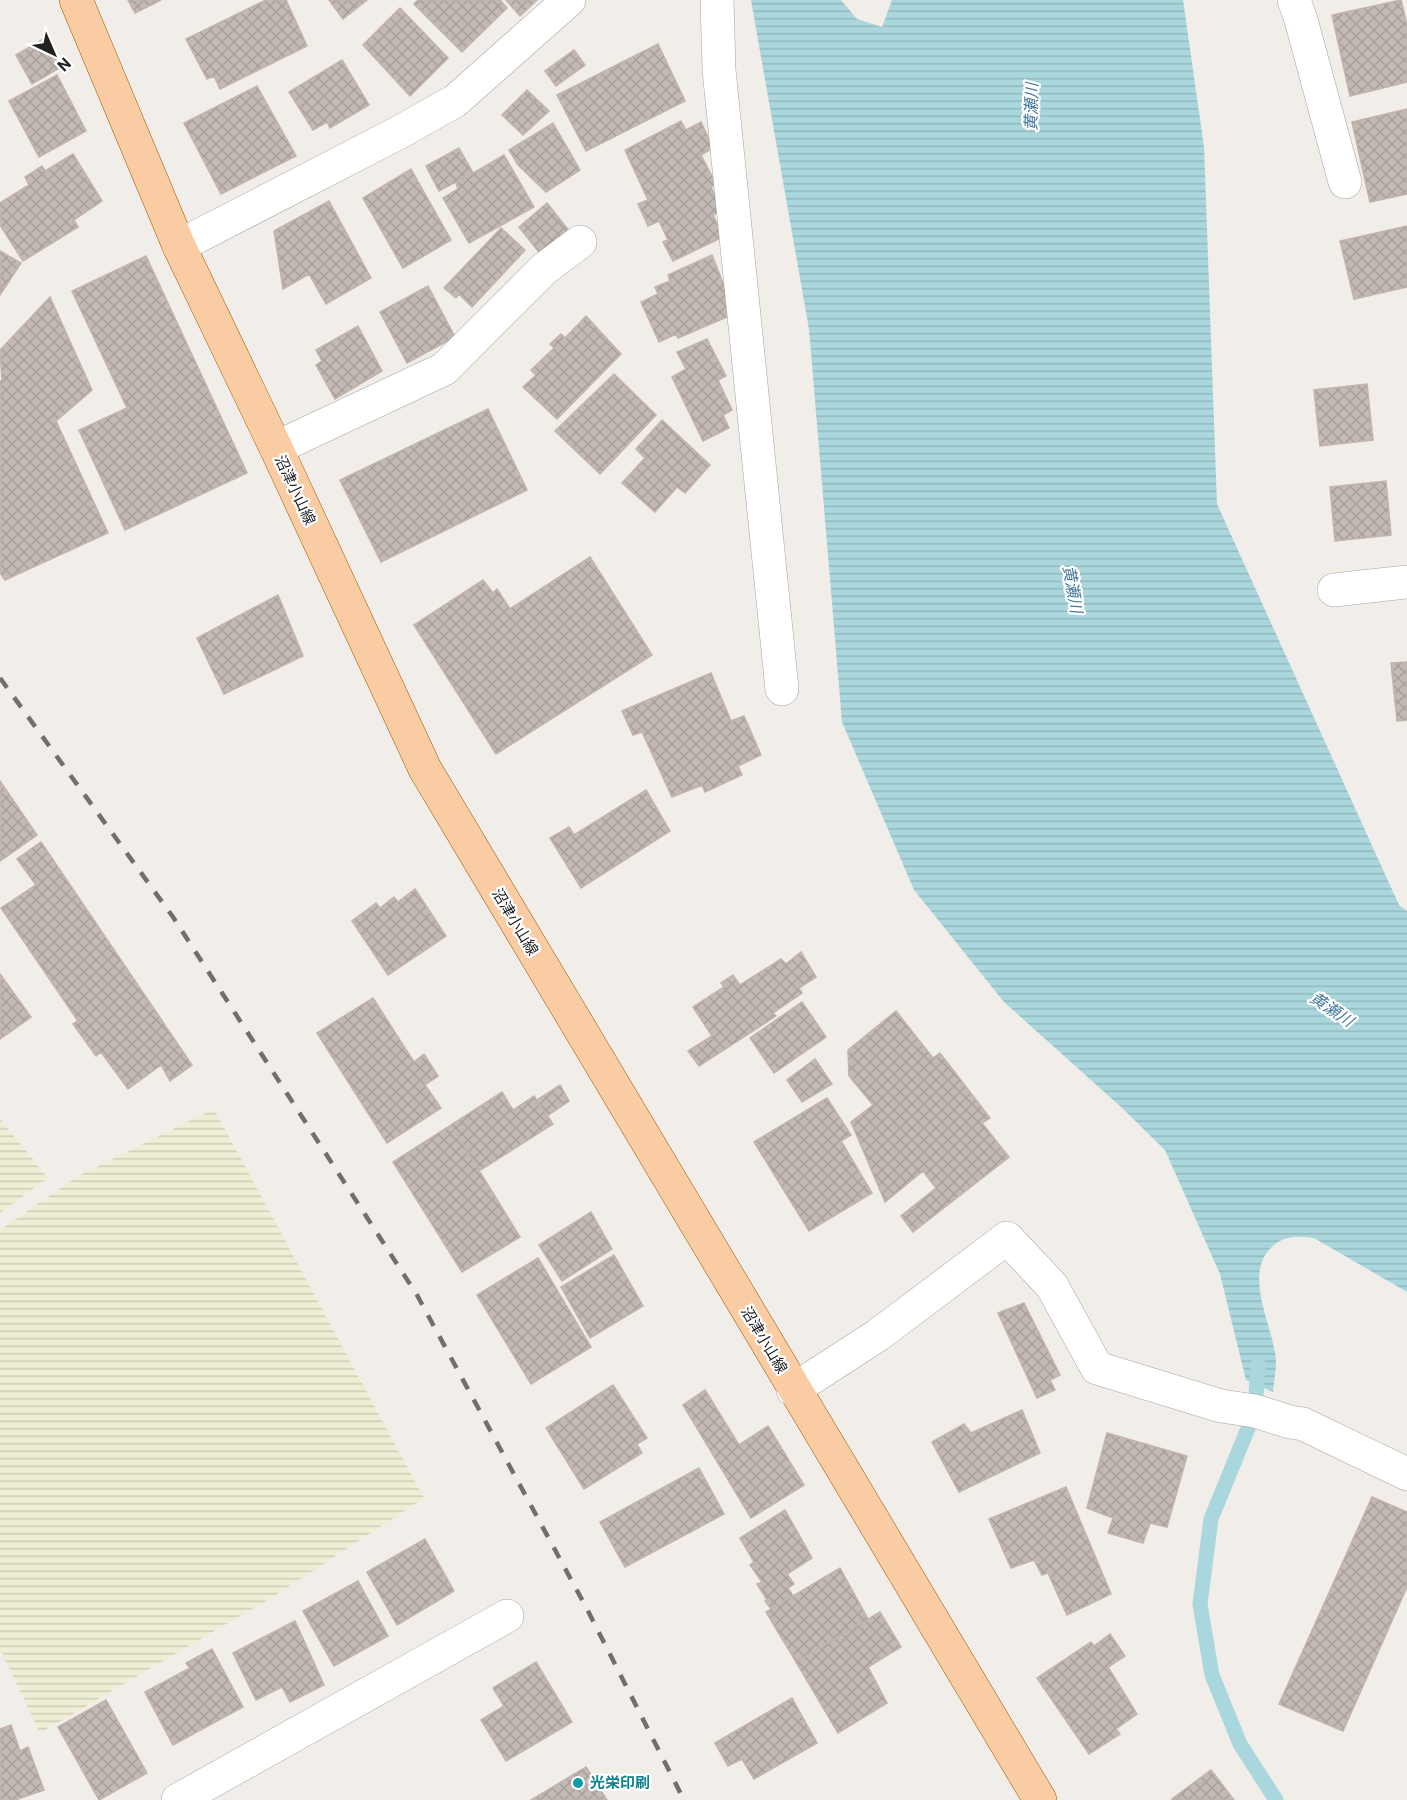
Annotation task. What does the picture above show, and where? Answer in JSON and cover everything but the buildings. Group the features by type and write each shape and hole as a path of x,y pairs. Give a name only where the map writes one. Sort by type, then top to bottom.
{"main road":[{"name":"沼津小山線","path":"76,0 179,246 425,769 1040,1800"}],"street":[{"path":"179,246 398,133 455,101 569,0"},
{"path":"717,0 718,70 782,688"},
{"path":"1294,0 1345,182"},
{"path":"276,448 444,369 544,269 580,242"},
{"path":"1334,591 1407,582"},
{"path":"793,1389 878,1335 1007,1238 1052,1286 1097,1368 1221,1406 1256,1411 1303,1424 1407,1474"},
{"path":"178,1800 507,1616"}],"green space":[{"path":"214,1109 424,1498 279,1593 40,1733 0,1649 0,1230 78,1176"},
{"path":"0,1119 48,1178 0,1213"}],"water":[{"name":"黄瀬川","path":"751,0 841,0 857,19 882,27 892,0 1183,0 1204,147 1217,504 1399,905 1407,911 1407,1292 1314,1238 1293,1237 1283,1239 1274,1245 1264,1256 1259,1284 1276,1360 1273,1392 1246,1380 1220,1274 1165,1150 1121,1107 1004,1002 914,890 842,722 809,329"}],"waterway":[{"path":"1258,1364 1255,1411 1211,1519 1200,1604 1212,1675 1240,1744 1276,1800"}],"railway":[{"path":"0,678 173,917 417,1295 587,1609 684,1800"}],"place":[{"name":"光栄印刷","path":"578,1783"}]}
